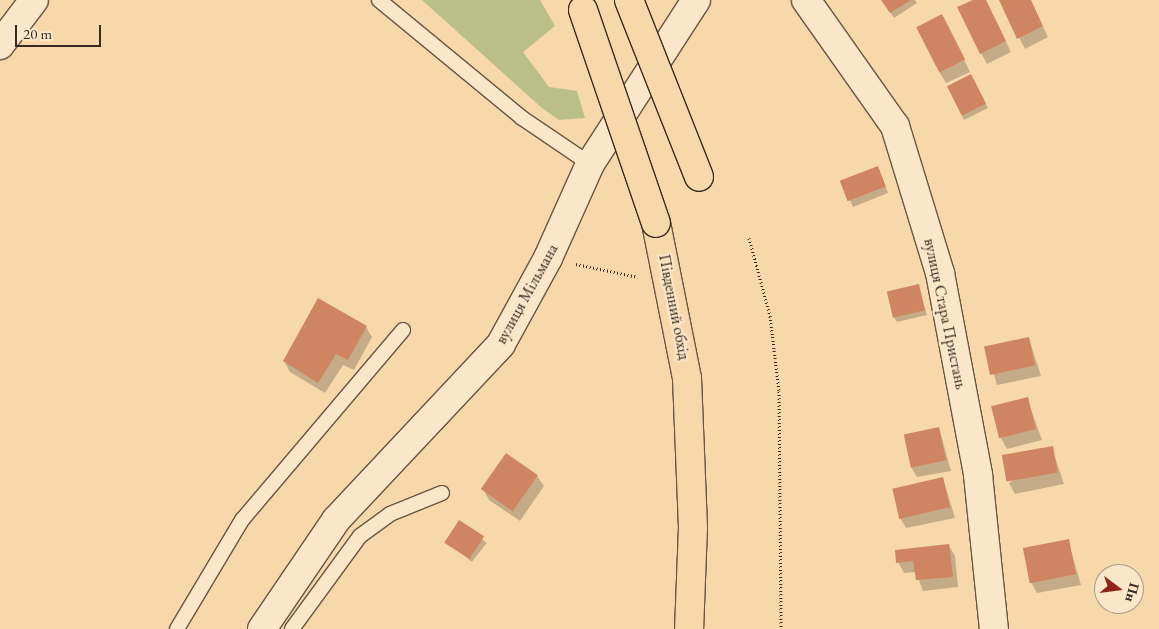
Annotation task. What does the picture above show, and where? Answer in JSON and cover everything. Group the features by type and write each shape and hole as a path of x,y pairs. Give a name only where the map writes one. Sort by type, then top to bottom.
{"main road":[{"path":"629,0 699,177"},
{"name":"Південний обхід","path":"580,5 656,223 687,378 693,527 689,629"}],"street":[{"path":"0,45 34,0"},
{"name":"вулиця Мільмана","path":"262,629 336,520 501,344 548,258 590,164 696,0"},
{"name":"вулиця Стара Пристань","path":"806,0 895,126 940,273 978,475 994,629"}],"lane":[{"path":"379,0 522,118 590,164"},
{"path":"178,629 242,520 403,330"},
{"path":"292,629 360,536 390,514 442,493"}],"path":[{"path":"749,238 770,316 779,391 781,629"},
{"path":"548,258 641,277"}],"green space":[{"path":"422,0 540,0 555,26 523,52 549,87 577,91 585,118 559,120 542,108"}],"building":[{"path":"881,0 911,0 890,13"},
{"path":"973,0 986,0 1006,41 980,54 957,7"},
{"path":"999,0 1031,0 1043,26 1017,39"},
{"path":"942,14 965,59 939,73 916,27"},
{"path":"971,74 986,103 962,116 947,86"},
{"path":"878,166 886,187 848,201 840,181"},
{"path":"919,284 925,310 893,318 887,291"},
{"path":"318,298 367,326 348,360 336,354 318,383 283,361"},
{"path":"1029,337 1035,365 990,375 984,347"},
{"path":"1028,397 1036,429 999,438 991,406"},
{"path":"939,427 946,460 911,468 904,434"},
{"path":"1053,446 1058,473 1006,482 1002,455"},
{"path":"506,453 538,475 513,511 481,489"},
{"path":"943,477 950,507 899,519 892,489"},
{"path":"459,520 484,536 469,559 444,543"},
{"path":"1069,539 1076,574 1030,583 1023,548"},
{"path":"949,544 953,577 916,580 913,561 896,563 895,550"}]}
